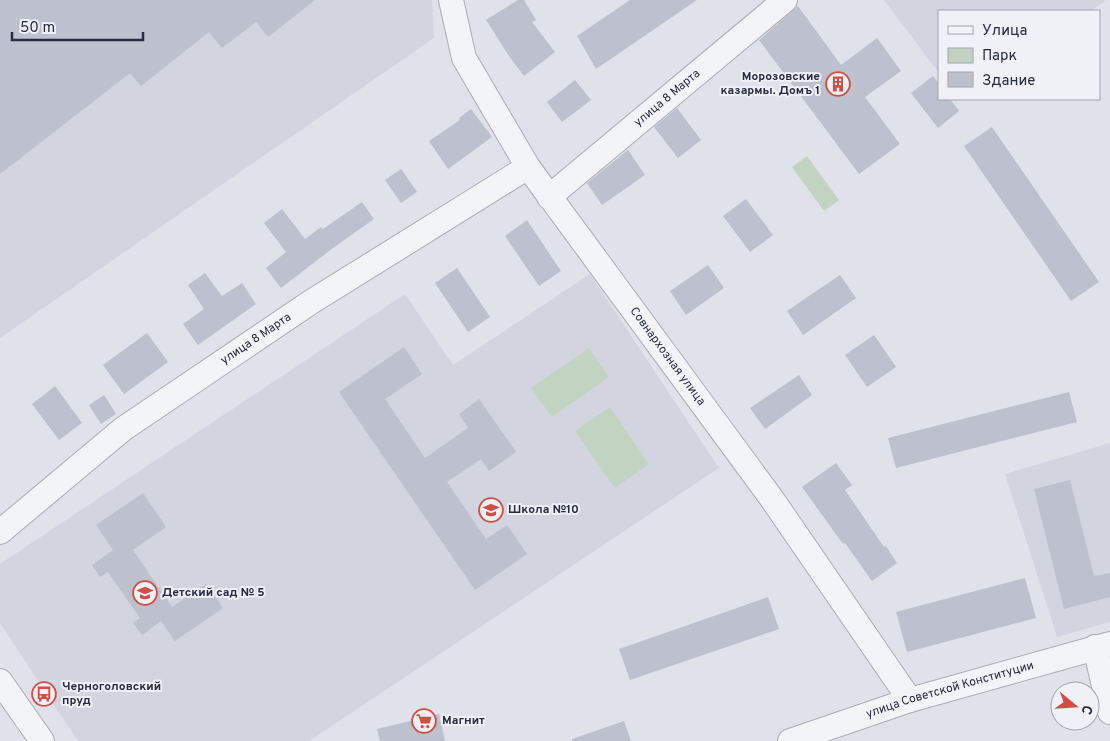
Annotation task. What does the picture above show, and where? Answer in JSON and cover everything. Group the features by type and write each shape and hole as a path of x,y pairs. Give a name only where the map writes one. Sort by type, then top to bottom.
{"street":[{"name":"Совнархозная улица","path":"451,0 464,58 528,167 772,500 910,700"},
{"name":"улица 8 Марта","path":"549,197 785,0"},
{"name":"улица 8 Марта","path":"0,532 123,428 311,302 528,167"},
{"name":"улица Советской Конституции","path":"790,741 910,700 1103,646"},
{"path":"1103,646 1110,712"},
{"path":"0,681 42,741"}],"shaded area":[{"path":"0,0 432,0 434,38 0,338"},
{"path":"884,0 1106,0 1092,10 938,10 938,72"},
{"name":"Школа №10","path":"590,274 719,468 309,741 78,741 0,623 0,564 405,294 453,365"},
{"path":"1110,443 1110,622 1057,637 1005,474"}],"green space":[{"path":"807,156 839,200 824,211 792,167"},
{"path":"589,348 609,377 552,417 531,388"},
{"path":"610,407 649,464 615,488 575,431"}],"building":[{"path":"0,0 315,0 268,37 256,22 222,48 209,32 141,86 130,73 0,174"},
{"path":"518,0 524,0 536,20 532,22 555,52 524,76 486,20"},
{"path":"630,0 697,0 596,69 577,36"},
{"name":"Морозовские казармы. Домъ 1","path":"798,6 841,65 877,38 901,71 865,97 900,144 859,174 759,40"},
{"path":"933,76 938,83 938,100 951,100 959,111 938,128 911,93"},
{"path":"575,80 591,100 562,122 547,102"},
{"path":"677,108 701,140 678,158 654,127"},
{"path":"471,109 492,137 448,169 429,141 460,120 459,118"},
{"path":"992,127 1099,282 1071,301 964,146"},
{"path":"628,150 645,175 602,205 587,183"},
{"path":"401,169 417,192 401,203 385,180"},
{"path":"746,199 773,235 750,252 723,216"},
{"path":"362,202 374,219 281,288 266,268 286,252 264,223 282,209 305,239"},
{"path":"527,220 561,271 539,286 505,236"},
{"path":"708,265 724,288 686,315 670,291"},
{"path":"457,268 490,317 468,332 435,283"},
{"path":"205,273 222,296 242,283 256,304 198,345 183,324 204,309 188,285"},
{"path":"840,275 856,298 803,335 787,311"},
{"path":"147,333 168,362 124,394 103,365"},
{"path":"874,335 896,367 867,387 845,355"},
{"path":"404,347 422,374 385,399 425,458 468,428 459,414 479,399 516,452 489,471 481,459 447,482 486,539 507,525 527,554 475,590 339,392"},
{"path":"799,375 812,395 765,429 750,408"},
{"path":"55,386 82,423 59,440 32,404"},
{"path":"1069,392 1077,422 896,468 888,438"},
{"path":"104,395 116,414 101,424 89,405"},
{"path":"836,463 852,485 845,490 897,563 872,581 802,487"},
{"path":"1070,480 1094,576 1110,573 1110,597 1064,609 1034,489"},
{"path":"143,493 166,527 133,550 172,607 206,584 223,608 175,641 161,621 142,635 133,623 140,618 108,572 100,577 92,565 113,550 96,525"},
{"path":"1025,578 1036,618 907,652 896,612"},
{"path":"768,597 779,629 630,680 619,649"},
{"name":"Магнит","path":"439,714 445,741 380,741 377,729"},
{"path":"624,721 631,741 572,741 572,739"}],"place":[{"name":"Морозовские казармы. Домъ 1","path":"838,84"},
{"name":"Школа №10","path":"491,510"},
{"name":"Детский сад № 5","path":"145,593"},
{"name":"Черноголовский пруд","path":"44,694"},
{"name":"Магнит","path":"424,721"}]}
